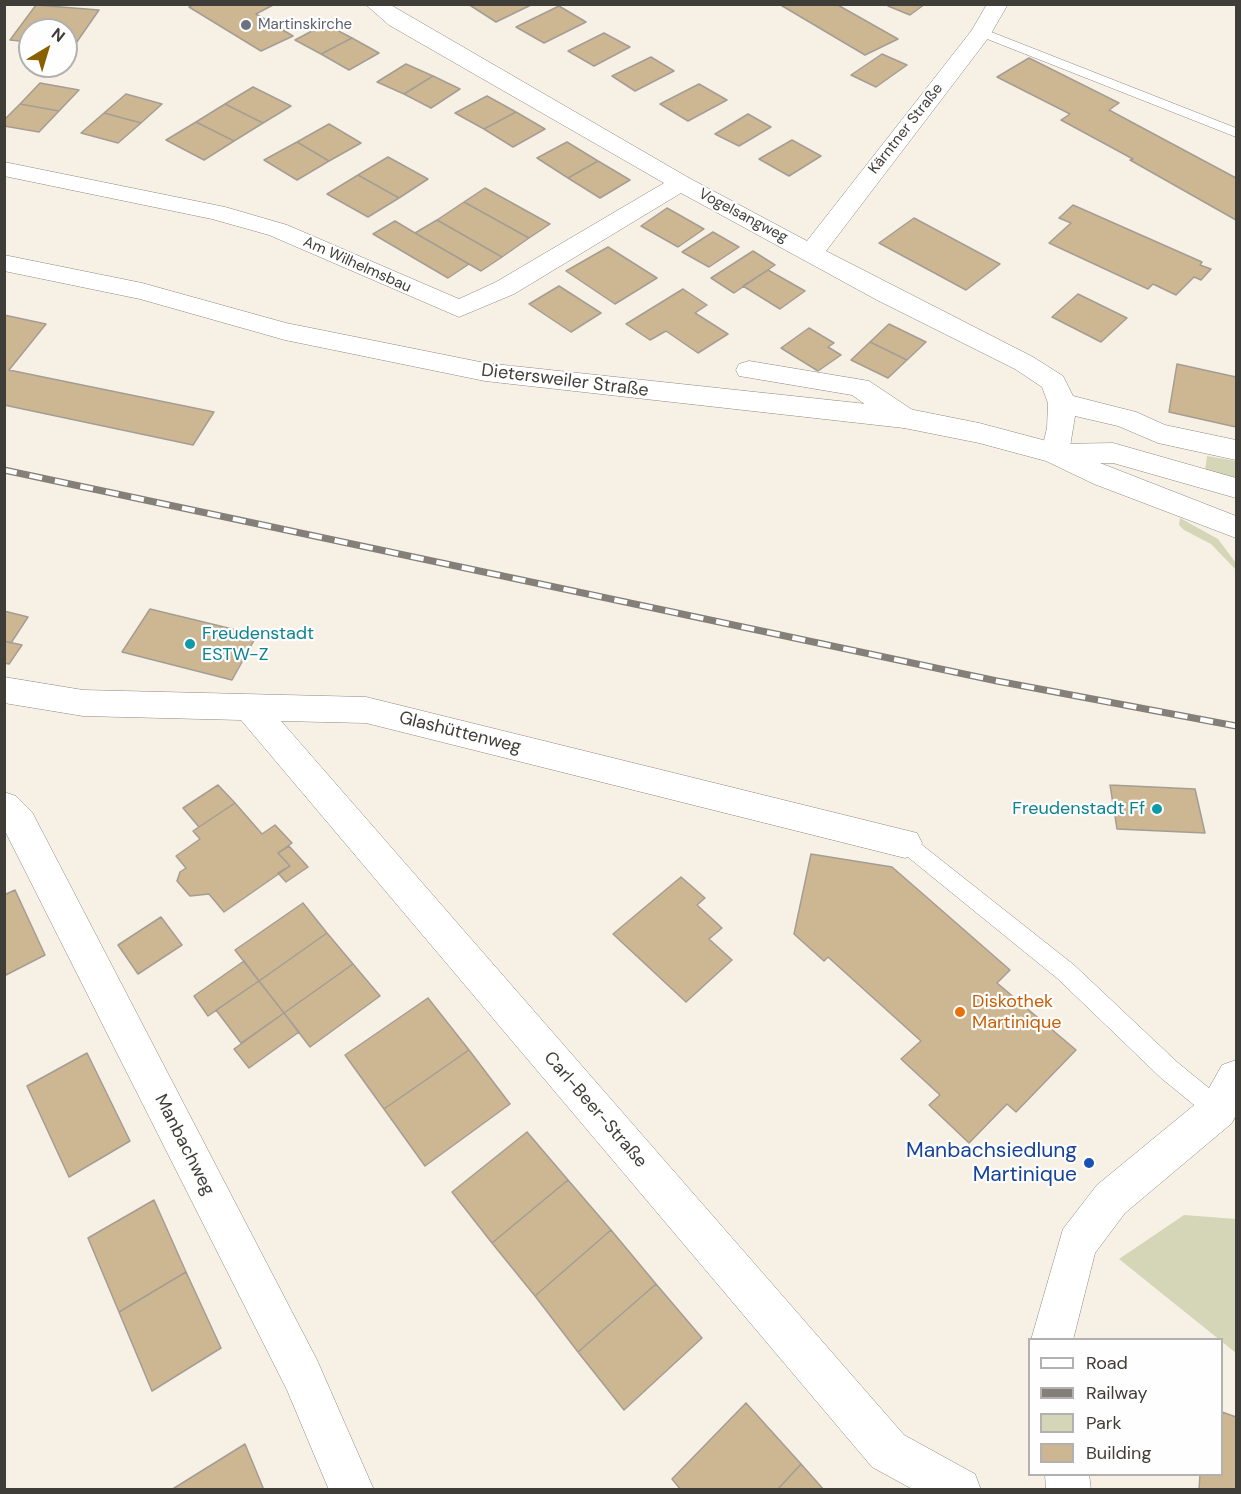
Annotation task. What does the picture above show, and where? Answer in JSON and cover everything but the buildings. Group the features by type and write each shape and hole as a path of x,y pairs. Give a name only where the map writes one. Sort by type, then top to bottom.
{"street":[{"name":"Vogelsangweg","path":"375,4 398,20 681,183 886,294 1024,363 1053,382 1062,403"},
{"name":"Kärntner Straße","path":"812,252 981,32 998,4"},
{"name":"Am Wilhelmsbau","path":"4,169 216,212 278,230 459,309 505,288 681,183"},
{"name":"Dietersweiler Straße","path":"4,263 142,291 285,331 484,372 570,384 904,418 1055,453 1104,477 1236,527"},
{"path":"749,370 859,387 904,418"},
{"path":"1055,453 1061,428 1062,403 1126,419 1158,433 1185,441 1236,450"},
{"name":"Dietersweiler Straße","path":"1055,453 1113,453 1236,488"},
{"name":"Glashüttenweg","path":"4,690 83,703 366,710 906,843"},
{"name":"Carl-Beer-Straße","path":"250,708 888,1451 959,1490"},
{"name":"Manbachweg","path":"4,807 20,822 302,1375 352,1490"},
{"path":"1053,1338 1077,1243 1111,1199 1230,1099"}],"lane":[{"path":"981,32 1236,133"},
{"path":"906,843 1066,972 1169,1070 1230,1099"}],"green space":[{"path":"1207,456 1236,461 1236,479 1205,471"},
{"path":"1180,518 1218,539 1236,563 1236,570 1211,544 1184,530 1179,525"},
{"path":"1184,1215 1236,1219 1236,1353 1223,1343 1223,1338 1217,1338 1119,1259"}],"railway":[{"path":"4,470 997,681 1236,726"}],"place":[{"name":"Martinskirche","path":"246,25"},
{"name":"Freudenstadt ESTW-Z","path":"190,644"},
{"name":"Freudenstadt Ff","path":"1157,809"},
{"name":"Diskothek Martinique","path":"960,1012"},
{"name":"Manbachsiedlung Martinique","path":"1089,1163"}]}
